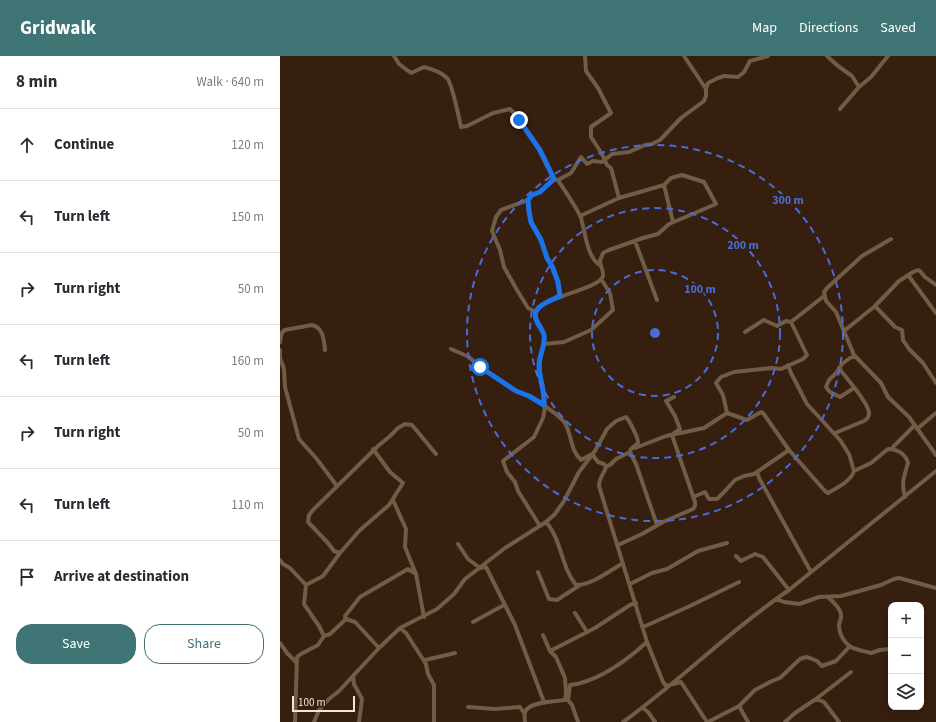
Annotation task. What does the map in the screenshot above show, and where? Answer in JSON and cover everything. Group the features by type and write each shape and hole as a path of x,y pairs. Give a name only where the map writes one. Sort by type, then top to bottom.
{"street":[{"path":"394,56 399,64 411,73 424,67 440,73 449,79 461,127 467,126 493,113 510,109 516,115 536,144 556,180 580,216 589,249 596,263 600,265"},
{"path":"585,56 586,70 598,88 611,113 591,127 591,136 607,165 611,168 619,198"},
{"path":"684,56 706,89"},
{"path":"536,312 528,308 516,290 504,267 500,250 492,231 496,216 501,210 528,200 532,195 540,192 556,180 572,173 581,157 587,164 593,161 602,162 612,154 629,152 660,140 681,118 704,101 708,84 724,76 738,77 744,72 750,61 768,56"},
{"path":"827,56 852,76 859,87"},
{"path":"840,109 859,87 871,77 888,56"},
{"path":"540,526 518,491 515,482 507,472 503,461 534,437 543,418 545,408 544,390 539,365 544,338 543,331 537,321 536,312 538,308 560,296 593,285 601,279 603,277 603,272 600,261 603,254 635,241 658,234 669,224 716,204 704,182 682,175 671,178 664,185 619,198 580,216"},
{"path":"664,185 673,222"},
{"path":"528,200 531,222 541,240 547,258 552,266 558,282 560,296"},
{"path":"891,239 862,256 827,288 824,292 824,296 826,301 836,312 855,356 881,382 888,397 909,417 936,455"},
{"path":"635,241 658,300"},
{"path":"844,331 875,306 893,286 919,270 936,286"},
{"path":"908,276 936,313"},
{"path":"544,344 564,342 591,330 613,310 610,293 601,279"},
{"path":"745,332 764,320 777,326 786,321 791,322 824,296"},
{"path":"875,306 895,327 902,330 904,340 909,349 923,363 936,383"},
{"path":"726,413 723,395 716,383 720,377 734,372 772,368 781,369 803,360 807,355 791,322"},
{"path":"280,342 282,332 285,330 315,325 319,327 325,350"},
{"path":"451,349 469,357 480,367 516,391 529,396 557,414 565,424 577,456 581,460 592,454"},
{"path":"280,350 280,358 284,369 285,387 299,439 316,458 337,486"},
{"path":"854,388 840,397 834,395 827,389 826,384 846,360 855,356"},
{"path":"788,365 807,404 835,433 849,454 854,471"},
{"path":"835,433 868,419 869,414 868,408 838,368"},
{"path":"673,434 680,429 675,416 666,401 674,397"},
{"path":"726,413 747,420 761,412 763,413 789,450 824,491 828,493 843,484 853,475 854,471 871,463 888,449 898,451 907,459 908,463 902,486 905,497"},
{"path":"726,413 704,428 655,439 631,450 606,467 600,477 599,486 643,627 663,682 666,686 681,682 707,722 739,706 755,690 780,678 800,659 806,657 810,658 817,661 822,666 836,661 849,647"},
{"path":"893,449 893,447 916,427 936,413"},
{"path":"314,722 319,710 329,699 339,691 347,680 354,676 379,648 400,628 424,617 445,604 465,579 505,548 546,522 555,514 564,501 579,472 607,429 623,417 628,418 639,440 631,450"},
{"path":"340,553 334,551 308,522 309,515 313,510 373,449 405,424 412,425 436,454"},
{"path":"618,545 693,509 695,506 673,434"},
{"path":"306,585 324,576 340,553 360,530 389,506 403,483 390,472 373,449"},
{"path":"631,450 657,525"},
{"path":"693,497 705,492 709,500 717,499 735,480 754,474 789,450"},
{"path":"592,454 598,462 604,464 606,467"},
{"path":"623,722 643,708 669,685 936,471"},
{"path":"757,472 811,572"},
{"path":"393,500 406,529 405,547 416,574 424,617"},
{"path":"546,522 552,528 571,580 576,585 580,585"},
{"path":"630,584 652,573 667,569 698,551 727,543"},
{"path":"458,544 468,559 480,568 486,567 515,625 544,702"},
{"path":"736,556 741,561 755,554 763,557 789,590"},
{"path":"280,560 306,585 304,604 320,626 324,636"},
{"path":"538,572 549,599 557,600 580,585 588,583 623,563"},
{"path":"295,722 297,657 318,644 324,636 330,634 346,619 345,616 360,597 408,569 416,574"},
{"path":"776,599 799,604 819,597 841,596 880,585 894,578 936,588"},
{"path":"643,627 739,582"},
{"path":"827,596 842,614 839,626 840,633 849,647 871,653 888,649"},
{"path":"550,651 587,632 630,605 636,603"},
{"path":"473,622 504,605"},
{"path":"575,613 587,632"},
{"path":"346,619 355,622 379,648"},
{"path":"400,628 406,633 425,660 428,674 434,685 434,722"},
{"path":"543,635 550,651 556,657 565,678 566,700"},
{"path":"566,700 570,685 580,684 620,664 648,642"},
{"path":"280,643 296,662"},
{"path":"425,660 455,653"},
{"path":"785,722 851,672"},
{"path":"354,676 354,684 362,699 359,722"},
{"path":"816,699 824,702 839,722"},
{"path":"468,707 495,709 528,707 544,702 566,700 572,705 578,722"},
{"path":"739,706 748,722"},
{"path":"520,707 524,713 525,722"},
{"path":"524,713 528,707"},
{"path":"643,708 655,722"}],"route":[{"path":"480,367 516,391 529,396 544,405 544,390 539,365 544,338 543,331 537,321 536,312 542,305 560,296 558,282 552,266 547,258 541,240 531,222 528,200 532,195 540,192 552,179 554,179 546,161 541,155 540,150 519,120"}]}
